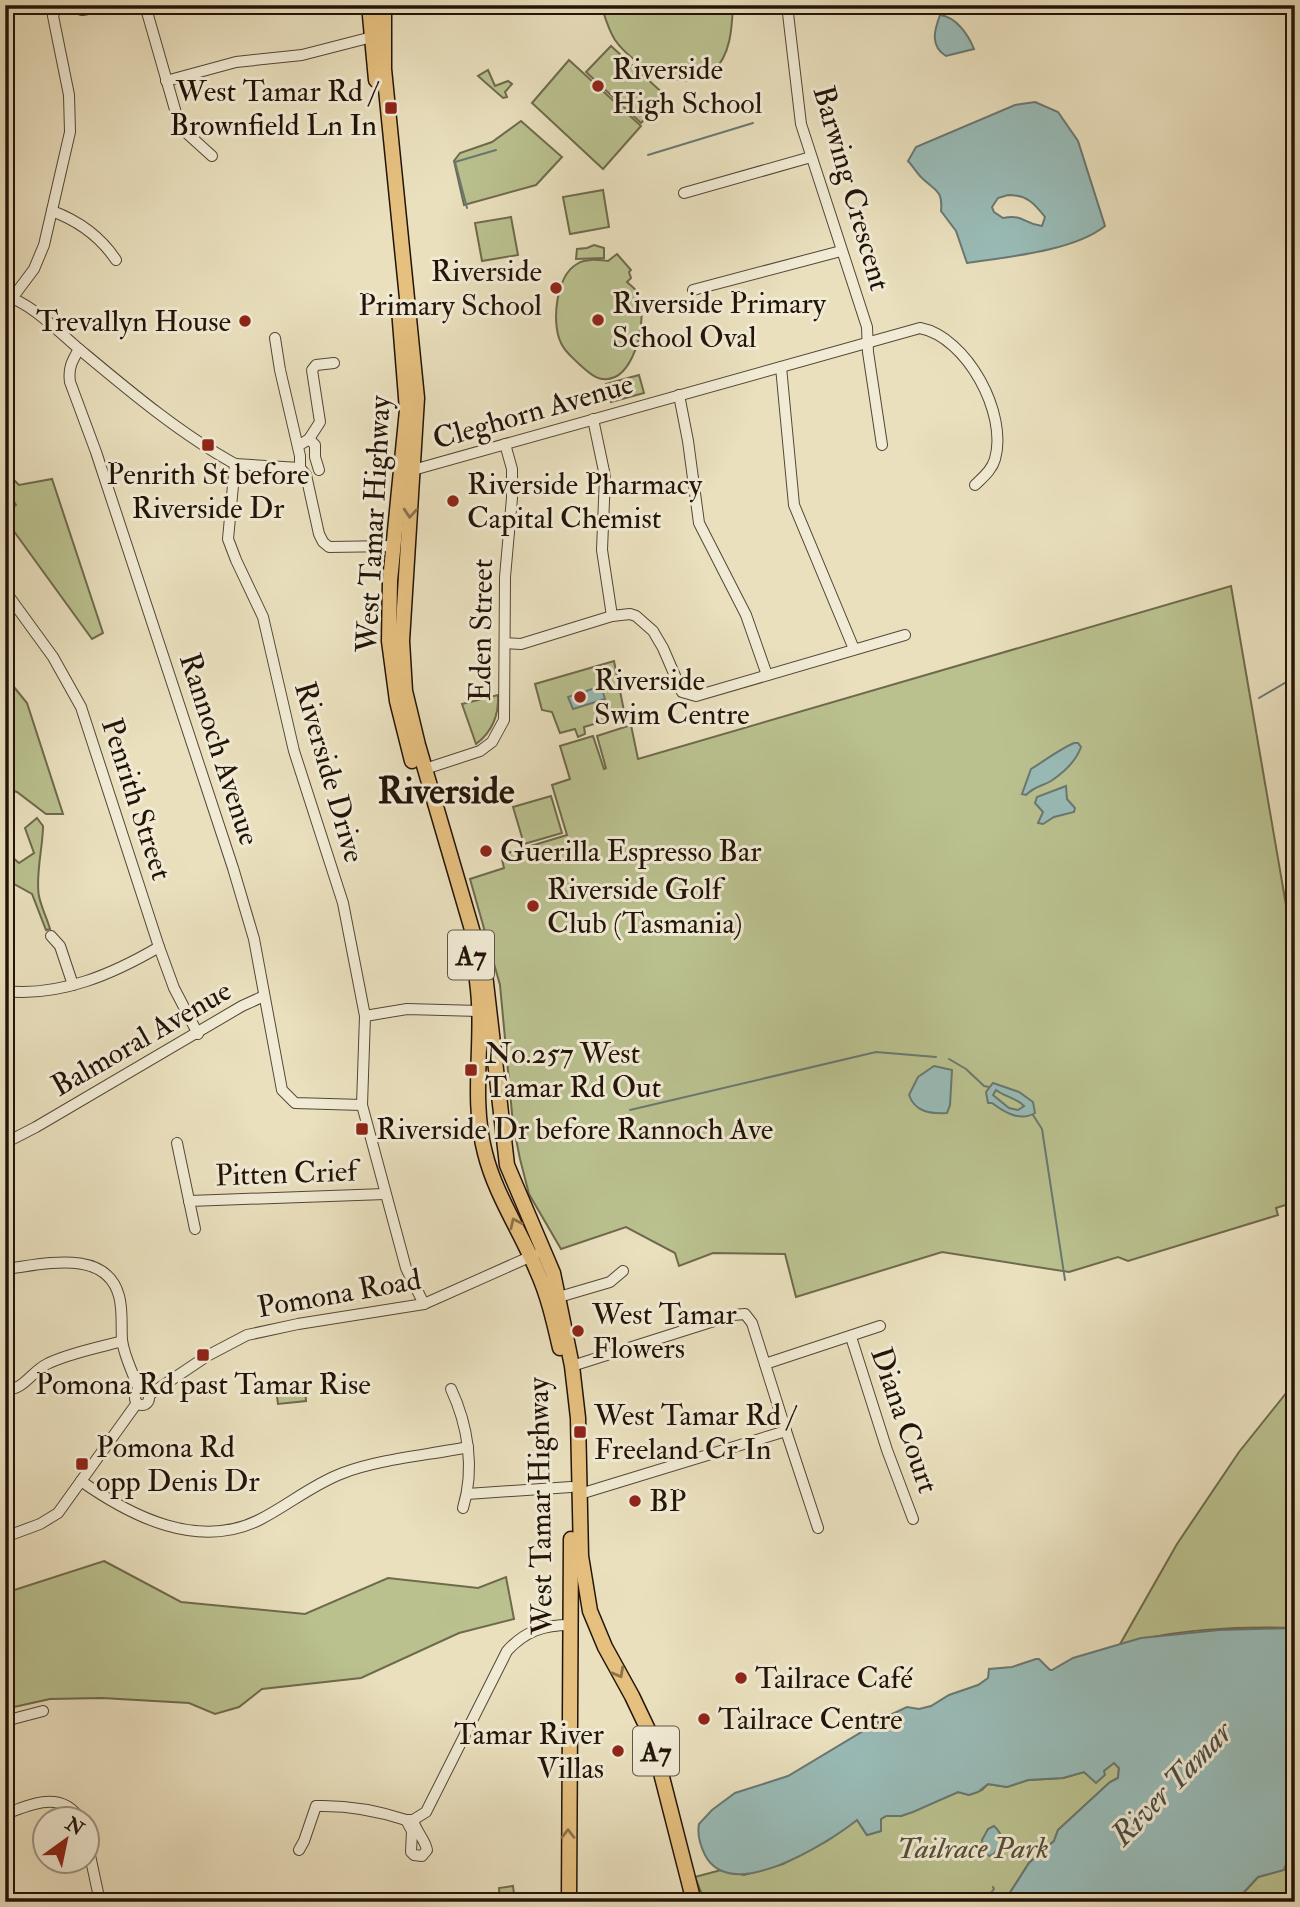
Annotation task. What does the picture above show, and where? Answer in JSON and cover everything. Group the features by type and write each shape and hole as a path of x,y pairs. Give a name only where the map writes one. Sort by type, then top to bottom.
{"highway":[{"name":"West Tamar Highway","path":"369,5 407,392 405,438 393,546 389,631 397,701 416,774 477,974 477,1100 485,1156 544,1286 561,1354 570,1423 581,1556 592,1616"},
{"name":"West Tamar Highway","path":"384,5 387,109 416,380 402,668 410,717 485,974 507,1165 545,1251 559,1297 572,1366 578,1418 570,1623 569,1902"},
{"path":"393,546 409,545"},
{"path":"570,1623 592,1616"},
{"name":"A7","path":"592,1616 652,1738 694,1902"}],"street":[{"path":"57,5 52,16 69,95 71,120 67,146 40,257 34,269 9,297 45,320 189,436 235,464 300,468"},
{"path":"63,5 82,10 111,5"},
{"path":"145,5 180,127 212,156"},
{"name":"Barwing Crescent","path":"787,5 797,102 810,157 867,327 882,445"},
{"path":"166,81 236,62 302,55 372,37"},
{"path":"684,193 810,157"},
{"path":"52,211 85,227 117,260"},
{"path":"693,289 841,251"},
{"name":"Cleghorn Avenue","path":"413,470 920,328 943,336 962,353 984,387 998,445 992,466 975,485"},
{"path":"275,338 298,446 300,468 306,475 319,534 325,545 336,548 393,546"},
{"name":"Rannoch Avenue","path":"79,349 71,363 71,382 233,868 254,939 280,1083 287,1096 295,1103 362,1105"},
{"path":"298,446 309,439 320,422 312,370 316,365 334,363"},
{"path":"781,367 794,505 854,649"},
{"path":"679,395 699,523 739,600 767,675"},
{"path":"593,419 605,476 602,550 611,616"},
{"path":"309,439 315,445 319,470"},
{"name":"Eden Street","path":"425,769 480,751 499,731 505,713 505,577 512,469 505,443"},
{"name":"Riverside Drive","path":"235,464 229,538 236,560 263,617 294,751 343,903 365,1016 362,1105 406,1268 424,1304"},
{"name":"Penrith Street","path":"5,592 57,663 81,707 159,947 174,988 198,1034"},
{"path":"505,643 521,643 611,616 630,614 653,631 668,657 678,686 689,696 696,696 905,635"},
{"path":"51,936 60,946 73,985"},
{"path":"5,991 45,991 73,985 130,964 159,947"},
{"name":"Balmoral Avenue","path":"5,1143 36,1128 242,1006 264,996"},
{"path":"365,1016 407,1009 479,1011"},
{"name":"Pitten Crief","path":"177,1143 195,1229"},
{"name":"Pitten Crief","path":"189,1201 385,1194"},
{"name":"Pomona Road","path":"81,1481 136,1403 147,1403 144,1393 247,1335 424,1304 545,1251"},
{"path":"5,1269 73,1262 99,1269 119,1294 122,1341 144,1393"},
{"path":"559,1297 610,1282 622,1271"},
{"path":"572,1366 740,1313 750,1318 818,1528"},
{"path":"765,1364 880,1326"},
{"name":"Diana Court","path":"851,1337 887,1450 913,1519"},
{"path":"5,1390 15,1389 37,1370 55,1360 122,1341"},
{"path":"451,1389 458,1405 468,1447 467,1494 463,1508"},
{"path":"467,1494 575,1490 786,1431"},
{"path":"5,1537 54,1517 81,1481 109,1501 167,1526 187,1531 225,1531 257,1521 342,1473 468,1447"},
{"path":"299,1850 304,1841 312,1806 350,1806 410,1820 422,1815 430,1805 507,1651 535,1629 570,1623"},
{"path":"5,1721 43,1710"},
{"path":"5,1814 43,1801 54,1800 68,1806"},
{"path":"94,1876 100,1902"}],"green space":[{"path":"601,5 733,5 731,31 724,57 713,71 701,78 674,79 660,75 623,50 610,32"},
{"path":"611,46 666,96 641,123 586,72"},
{"path":"569,60 641,126 603,169 532,103"},
{"path":"488,70 495,86 508,81 512,84 505,92 507,97 503,98 478,76"},
{"path":"521,121 562,157 536,185 464,205 454,161 460,153 492,142"},
{"path":"603,190 609,227 570,234 563,197"},
{"path":"511,217 518,255 482,261 475,223"},
{"path":"594,245 604,248 604,258 576,259 577,249"},
{"name":"Riverside Primary School Oval","path":"617,254 631,270 631,278 627,282 638,294 641,303 641,326 635,352 629,363 615,377 604,379 590,374 564,349 556,324 557,300 564,279 580,262 608,261"},
{"path":"639,375 644,393 611,402 606,384"},
{"path":"5,471 19,485 52,479 103,633 92,639 5,519 5,512 16,505 5,487"},
{"path":"1231,586 1295,957 1295,1202 1276,1208 1278,1215 1128,1261 1118,1257 1069,1272 942,1252 796,1297 785,1254 713,1253 679,1266 675,1253 626,1227 561,1249 529,1194 520,1159 513,1124 500,985 470,879 504,868 501,855 567,835 552,785 570,779 560,746 593,736 604,769 606,768 597,736 631,725 638,759"},
{"name":"Riverside Swim Centre","path":"614,661 624,711 611,714 611,719 584,727 585,734 578,737 575,729 560,733 552,712 542,710 535,684"},
{"path":"5,676 27,703 63,814 46,814 17,792 5,788"},
{"path":"498,695 493,722 476,744 462,704"},
{"path":"551,796 562,833 524,844 513,807"},
{"path":"37,818 43,826 38,888 50,929 46,930 32,894 5,879 5,851 19,863 34,853 25,828"},
{"path":"1295,1382 1295,1628 1182,1632 1119,1646 1177,1544 1239,1452"},
{"path":"305,1387 306,1401 278,1404 276,1390"},
{"path":"104,1561 181,1602 305,1614 388,1578 478,1588 506,1577 514,1619 459,1633 361,1678 262,1689 239,1707 215,1714 189,1703 102,1698 50,1699 5,1709 5,1593"},
{"name":"Tailrace Park","path":"1110,1763 1119,1768 1118,1778 1110,1782 1058,1830 1054,1841 1029,1863 1004,1902 705,1902 695,1877 721,1870 744,1875 783,1864 827,1841 857,1820 867,1835 881,1831 881,1819 886,1816 901,1816 958,1792 969,1795 982,1790 988,1784 1007,1787 1028,1780 1063,1778 1084,1772 1088,1775 1104,1771"},
{"path":"1295,1858 1295,1902 1235,1902 1258,1877 1283,1870 1287,1861"},
{"path":"513,1886 515,1902 500,1902 499,1888"}],"water":[{"path":"940,15 946,16 961,27 974,49 946,56 937,48 936,27"},
{"path":"1035,102 1058,112 1078,141 1105,226 1092,235 1058,247 967,263 956,231 941,211 940,195 908,161 916,147 1015,105","holes":["1015,195 1030,201 1045,217 1042,226 1016,217 1003,218 994,212 992,207 998,198"]},
{"path":"601,686 605,699 573,709 568,697"},
{"path":"1074,743 1081,747 1064,770 1051,781 1026,795 1022,794 1031,769"},
{"path":"1066,786 1067,799 1075,808 1074,812 1054,817 1043,824 1038,823 1043,812 1035,803 1037,797"},
{"path":"934,1066 952,1070 947,1113 924,1111 915,1105 909,1095 918,1077"},
{"path":"993,1083 1019,1092 1033,1102 1035,1113 1024,1117 1007,1112 988,1103 986,1092","holes":["996,1090 1018,1101 1024,1106 1018,1110 1009,1108 993,1095"]},
{"name":"River Tamar","path":"1295,1628 1295,1858 1287,1861 1284,1870 1258,1877 1235,1902 1004,1902 1029,1863 1054,1841 1058,1830 1110,1782 1118,1778 1119,1768 1114,1763 1096,1783 1084,1772 1063,1778 1028,1780 1007,1787 988,1784 969,1795 958,1792 901,1816 886,1816 881,1819 881,1831 867,1835 857,1820 803,1854 757,1872 736,1874 718,1869 705,1855 699,1836 699,1824 712,1810 735,1793 788,1776 907,1707 919,1709 931,1706 949,1695 978,1685 988,1678 989,1669 1012,1667 1039,1659 1052,1670 1073,1658 1141,1638 1219,1630"},
{"path":"994,1826 1000,1833 1001,1840 994,1854 989,1856 984,1853 982,1840 988,1829"}],"waterway":[{"path":"648,155 753,123"},
{"path":"467,208 455,162 496,150"},
{"path":"1259,698 1295,677"},
{"path":"630,1110 876,1052 936,1057"},
{"path":"949,1059 989,1087"},
{"path":"1033,1115 1042,1129 1065,1280"},
{"path":"987,1902 993,1887"}],"place":[{"name":"Riverside High School","path":"598,86"},
{"name":"West Tamar Rd / Brownfield Ln In","path":"391,108"},
{"name":"Riverside Primary School","path":"556,288"},
{"name":"Riverside Primary School Oval","path":"598,320"},
{"name":"Trevallyn House","path":"245,321"},
{"name":"Penrith St before Riverside Dr","path":"208,445"},
{"name":"Riverside Pharmacy Capital Chemist","path":"453,501"},
{"name":"Riverside Swim Centre","path":"580,697"},
{"name":"Guerilla Espresso Bar","path":"486,851"},
{"name":"Riverside Golf Club (Tasmania)","path":"533,906"},
{"name":"No.257 West Tamar Rd Out","path":"471,1070"},
{"name":"Riverside Dr before Rannoch Ave","path":"362,1129"},
{"name":"West Tamar Flowers","path":"578,1331"},
{"name":"Pomona Rd past Tamar Rise","path":"203,1355"},
{"name":"West Tamar Rd / Freeland Cr In","path":"580,1432"},
{"name":"Pomona Rd opp Denis Dr","path":"82,1464"},
{"name":"BP","path":"635,1501"},
{"name":"Tailrace Café","path":"741,1678"},
{"name":"Tailrace Centre","path":"704,1719"},
{"name":"Tamar River Villas","path":"618,1751"}],"district":[{"name":"Riverside","path":"446,790"}]}
